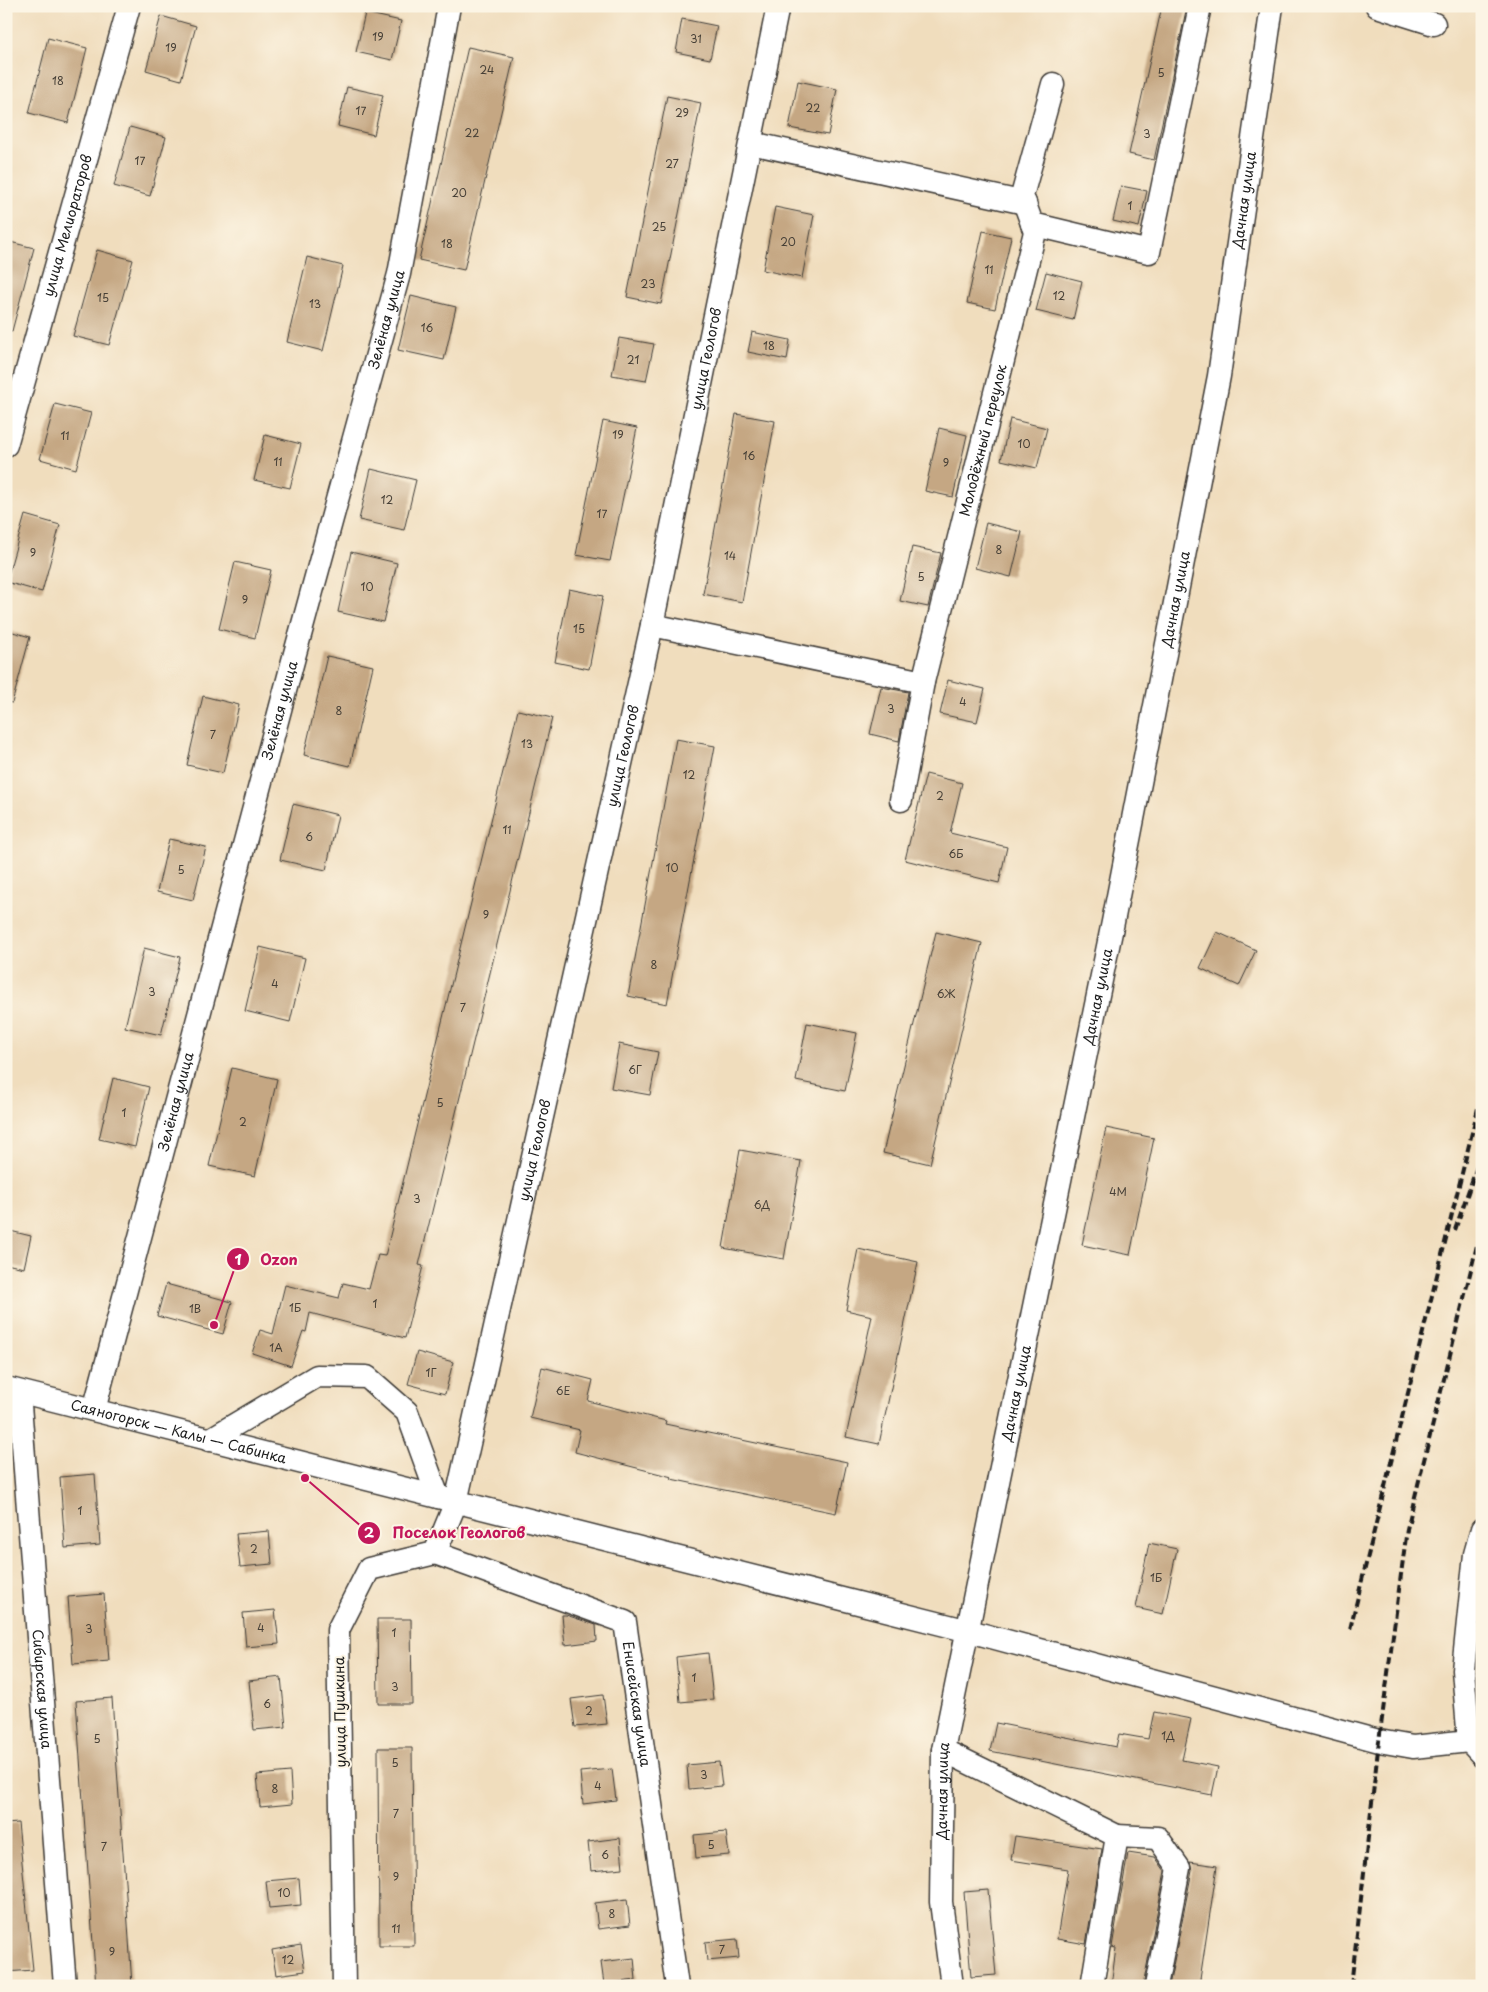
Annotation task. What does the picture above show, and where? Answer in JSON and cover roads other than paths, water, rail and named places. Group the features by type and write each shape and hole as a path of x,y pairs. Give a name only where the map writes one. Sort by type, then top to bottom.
{"street":[{"name":"улица Мелиораторов","path":"6,445 129,6"},
{"name":"Зелёная улица","path":"94,1410 297,647 399,274 449,6"},
{"name":"улица Геологов","path":"447,1500 652,625 778,6"},
{"path":"1032,224 1149,252 1200,6"},
{"name":"Дачная улица","path":"952,1986 941,1902 944,1750 1109,942 1220,376 1272,6"},
{"path":"1377,6 1433,12"},
{"name":"Молодёжный переулок","path":"901,800 923,682 1035,232 1022,196 1053,84"},
{"path":"750,144 1025,203"},
{"path":"652,625 923,682"},
{"path":"209,1440 317,1376 367,1377 408,1412 447,1500 435,1553"},
{"name":"Саяногорск — Калы — Сабинка","path":"13,1390 969,1631 1379,1741 1413,1746 1475,1748"},
{"name":"Сибирская улица","path":"13,1390 65,1986"},
{"path":"1475,1748 1472,1664 1475,1554 1482,1528"},
{"name":"улица Пушкина","path":"344,1986 338,1630 369,1570 435,1553"},
{"name":"Енисейская улица","path":"435,1553 625,1622 677,1986"},
{"path":"944,1750 1117,1836 1158,1838 1178,1868 1156,1986"},
{"path":"1092,1986 1117,1836"}],"railway":[{"path":"1350,1629 1482,1092"},
{"path":"1455,1230 1482,1152"},
{"path":"1351,1986 1379,1741 1407,1529 1482,1225"}],"place":[{"name":"Ozon","path":"214,1325"},
{"name":"Поселок Геологов","path":"305,1478"}]}
